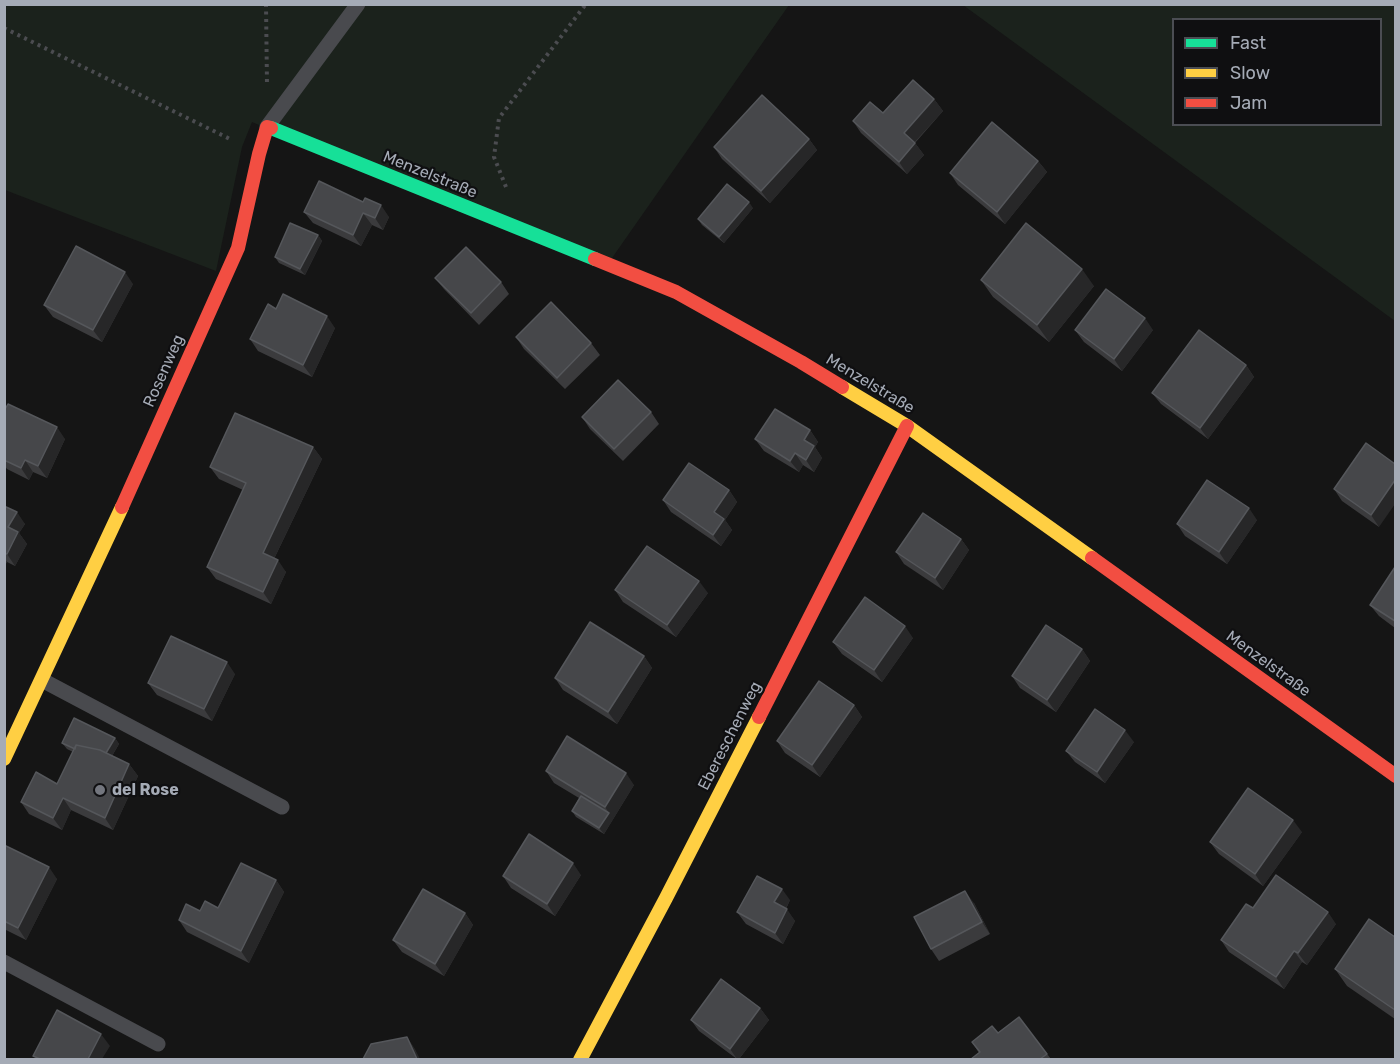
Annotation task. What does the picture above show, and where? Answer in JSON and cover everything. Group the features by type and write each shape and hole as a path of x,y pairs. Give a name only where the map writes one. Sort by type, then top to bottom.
{"street":[{"name":"Rosenweg","path":"4,759 157,432 238,248 258,154 267,127"},
{"name":"Menzelstraße","path":"267,127 676,292 801,362 906,426 1395,776"},
{"name":"Ebereschenweg","path":"580,1059 666,898 906,426"}],"lane":[{"name":"Rosenweg","path":"267,127 358,4"},
{"path":"42,680 282,807"},
{"path":"4,962 158,1044"}],"path":[{"path":"266,4 267,127"},
{"path":"493,218 506,187 494,157 499,118 586,4"},
{"path":"4,28 258,154"}],"shaded area":[{"path":"4,5 789,5 605,268 252,122 242,147 216,271 5,190"},
{"path":"963,5 1395,5 1395,321"}],"building":[{"path":"913,80 934,99 904,133 915,143 899,162 853,121 870,102 883,113"},
{"path":"762,95 809,139 761,191 714,147"},
{"path":"992,122 1038,161 997,212 950,173"},
{"path":"319,181 363,202 365,198 381,205 375,218 363,213 353,235 304,212"},
{"path":"727,184 749,202 719,237 698,219"},
{"path":"290,223 318,235 300,269 275,257"},
{"path":"1026,223 1082,269 1037,325 981,280"},
{"path":"76,246 125,272 93,330 44,305"},
{"path":"466,247 501,282 471,313 435,278"},
{"path":"1106,289 1145,318 1114,359 1075,330"},
{"path":"283,294 327,316 303,365 250,339 268,304 276,309"},
{"path":"551,302 591,343 557,378 516,337"},
{"path":"1199,330 1246,365 1200,428 1152,393"},
{"path":"618,380 651,412 614,449 582,417"},
{"path":"8,404 57,427 38,466 25,460 21,468 4,460 4,411"},
{"path":"775,409 810,430 804,440 814,446 806,460 795,453 790,461 755,439"},
{"path":"235,413 313,447 263,553 278,560 263,592 207,567 246,483 210,467"},
{"path":"1366,443 1395,464 1395,480 1371,515 1334,489"},
{"path":"689,463 729,490 714,512 724,519 713,535 663,500"},
{"path":"1207,480 1249,508 1219,552 1177,524"},
{"path":"4,506 17,512 8,527 18,532 7,554 4,553"},
{"path":"923,513 961,539 935,578 896,552"},
{"path":"647,546 699,581 667,625 615,590"},
{"path":"1395,567 1395,621 1370,605"},
{"path":"865,597 905,626 874,670 833,642"},
{"path":"590,622 644,656 608,712 555,678"},
{"path":"1046,625 1082,649 1047,700 1012,676"},
{"path":"171,636 227,662 204,709 148,683"},
{"path":"819,681 854,705 812,765 777,741"},
{"path":"1095,709 1125,730 1097,772 1066,751"},
{"path":"74,718 115,738 106,753 76,745 75,749 62,743"},
{"path":"567,736 626,773 605,807 546,771"},
{"name":"del Rose","path":"76,745 100,750 129,764 105,818 63,798 53,818 21,802 36,772 57,784"},
{"path":"1248,788 1293,820 1255,874 1210,842"},
{"path":"581,796 609,813 599,828 572,811"},
{"path":"529,834 573,863 547,904 503,876"},
{"path":"4,845 49,867 18,928 4,921"},
{"path":"241,863 276,880 241,951 179,920 186,904 200,911 205,901 218,908"},
{"path":"1276,875 1328,912 1298,953 1294,951 1276,977 1221,940 1246,904 1253,908"},
{"path":"757,876 782,889 774,902 787,909 775,933 737,912"},
{"path":"423,889 465,913 435,964 393,940"},
{"path":"965,891 982,922 931,949 914,917"},
{"path":"1369,919 1395,937 1395,1010 1335,969"},
{"path":"721,979 760,1008 730,1049 691,1020"},
{"path":"57,1010 101,1034 88,1059 40,1059 33,1056"},
{"path":"1019,1017 1047,1054 1040,1059 971,1059 980,1052 972,1042 992,1026 998,1033"},
{"path":"407,1037 417,1059 363,1059 371,1044"}],"traffic: fast":[{"path":"271,128 595,259"}],"traffic: slow":[{"path":"842,387 907,426 1092,558"},
{"path":"4,759 122,507"},
{"path":"580,1060 759,717"}],"traffic: jam":[{"path":"122,507 238,248 259,154 267,127 271,128"},
{"path":"595,259 676,292 842,387"},
{"path":"759,717 907,426"},
{"path":"1092,558 1396,776"}],"place":[{"name":"del Rose","path":"100,790"}]}
